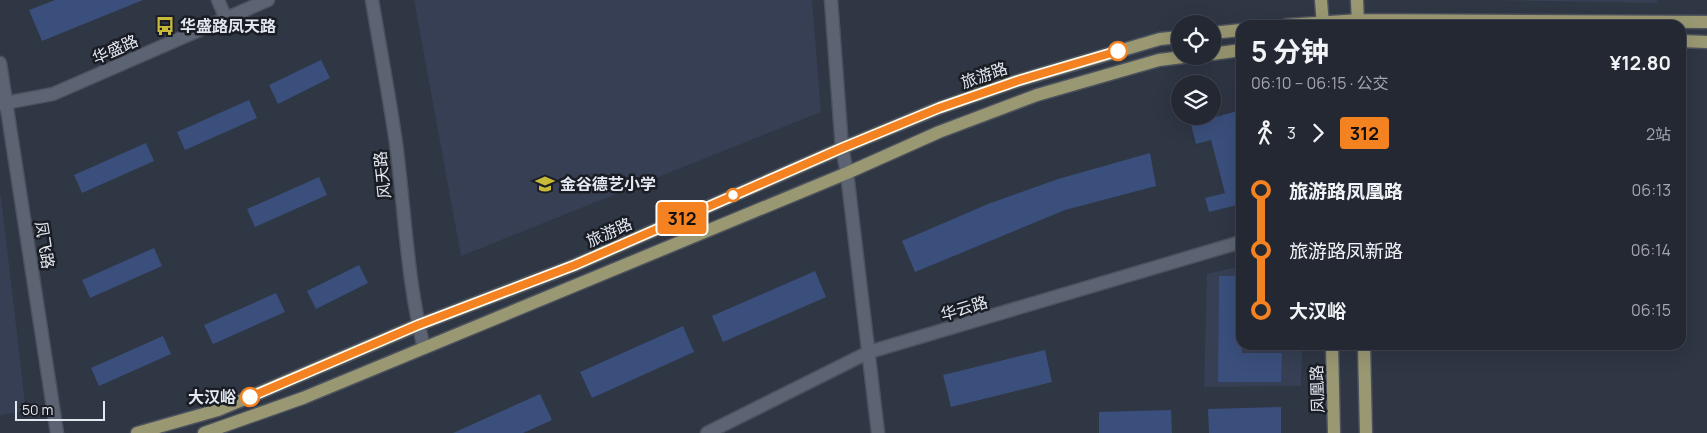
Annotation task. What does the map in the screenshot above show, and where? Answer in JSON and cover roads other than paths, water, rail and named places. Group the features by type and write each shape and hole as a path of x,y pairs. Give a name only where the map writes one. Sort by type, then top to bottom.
{"main road":[{"path":"1321,0 1323,20"},
{"path":"1357,0 1359,20"},
{"path":"1686,22 1707,22"},
{"path":"1221,32 1236,31"},
{"name":"旅游路","path":"137,433 218,410 418,325 575,265 842,148 939,108 1017,81 1160,39 1171,38"},
{"path":"1686,41 1707,42"},
{"path":"1221,53 1236,51"},
{"path":"204,433 303,398 847,173 939,132 1037,95 1159,60 1171,58"},
{"name":"凤凰路","path":"1332,350 1334,433"},
{"path":"1364,350 1366,433"}],"street":[{"path":"218,0 226,18"},
{"name":"华盛路","path":"3,103 53,94 268,0"},
{"name":"风天路","path":"372,0 396,144 404,230 418,325 424,348"},
{"path":"831,0 842,148 847,173 878,433"},
{"name":"凤飞路","path":"0,63 3,103 57,433"},
{"name":"华云路","path":"707,433 869,352 1236,243"}],"place":[{"name":"华盛路凤天路","path":"165,26"},
{"name":"金谷德艺小学","path":"545,184"},
{"name":"大汉峪","path":"250,397"}]}
